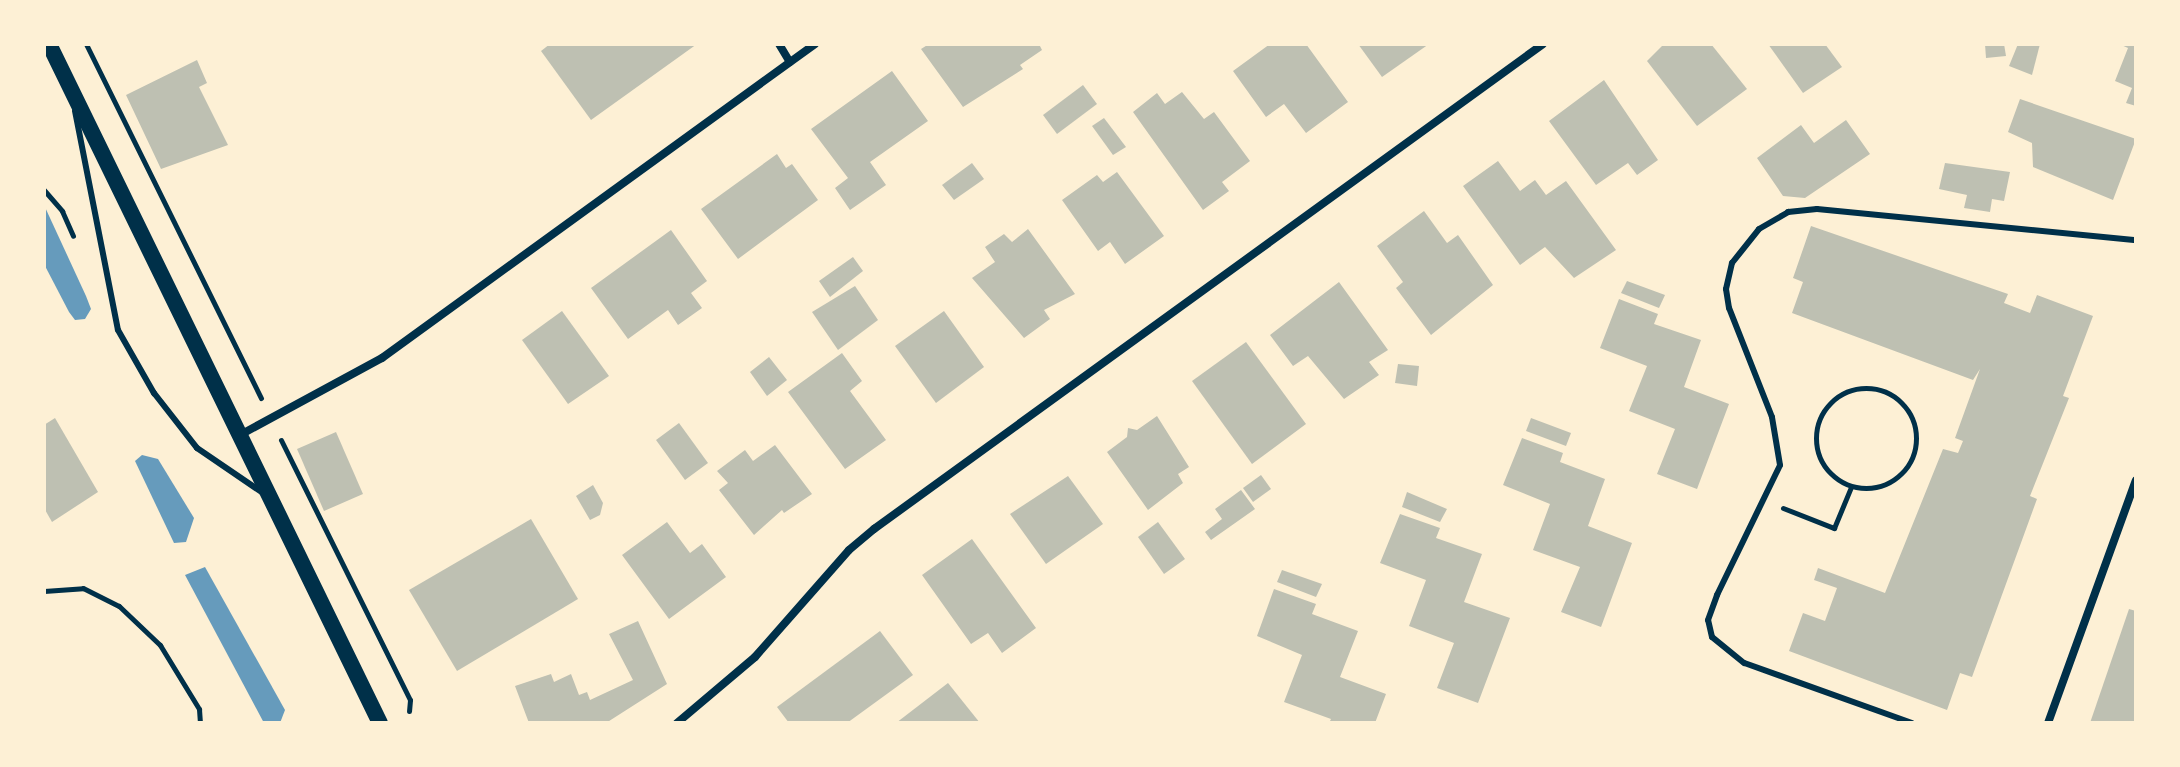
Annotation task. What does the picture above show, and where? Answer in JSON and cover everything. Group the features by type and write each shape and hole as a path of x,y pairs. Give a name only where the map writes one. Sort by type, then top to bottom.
{"main road":[{"path":"49,44 380,723"}],"street":[{"path":"779,44 790,62"},
{"path":"240,435 382,358 815,44"},
{"path":"677,723 755,657 849,550 874,529 1543,44"},
{"path":"2048,723 2136,480"}],"lane":[{"path":"71,88 118,330 154,393 197,448 270,498"},
{"path":"1912,723 1744,663 1712,637 1708,620 1717,595 1766,501 1780,465 1779,445 1726,289 1732,263 1759,229 1788,212 1817,209 2136,240"}],"path":[{"path":"86,44 410,700 407,723"},
{"path":"1880,389 1894,396 1914,421 1915,453 1897,479 1882,486 1851,487 1835,479 1816,450 1820,416 1845,392 1880,389"},
{"path":"1766,501 1834,528 1851,487"},
{"path":"44,591 83,588 119,606 160,645 199,709 200,723"}],"water":[{"path":"44,205 91,309 85,319 75,320 69,312 44,264"},
{"path":"142,455 158,459 194,518 186,542 174,543 135,461"},
{"path":"205,567 285,710 280,723 264,723 185,575"}],"building":[{"path":"550,44 697,44 591,120 541,51"},
{"path":"929,44 1039,44 1042,50 1020,65 1023,69 963,107 921,49"},
{"path":"1270,44 1306,44 1348,102 1306,133 1284,104 1266,117 1233,71"},
{"path":"1358,44 1429,44 1382,77"},
{"path":"1664,44 1711,44 1747,89 1697,126 1647,61"},
{"path":"1768,44 1825,44 1842,67 1803,93"},
{"path":"1985,44 2004,44 2006,56 1986,58"},
{"path":"2018,44 2040,44 2032,75 2009,66"},
{"path":"2119,44 2136,44 2136,106 2126,103 2132,88 2115,81 2128,48"},
{"path":"197,60 207,83 199,87 228,145 161,169 126,95"},
{"path":"892,71 928,121 870,162 886,185 850,210 835,188 848,178 811,129"},
{"path":"1604,80 1658,160 1637,175 1628,163 1596,185 1549,121"},
{"path":"1083,85 1097,104 1057,134 1043,115"},
{"path":"1182,92 1204,119 1214,112 1250,161 1222,182 1229,191 1203,210 1133,112 1157,93 1165,104"},
{"path":"2020,99 2136,139 2113,200 2033,167 2032,143 2008,132"},
{"path":"1104,118 1126,147 1113,155 1092,126"},
{"path":"1846,120 1870,154 1805,198 1783,196 1757,158 1801,125 1814,143"},
{"path":"777,154 786,168 792,164 818,200 738,259 701,209"},
{"path":"1498,161 1520,191 1535,180 1546,195 1566,181 1616,250 1574,278 1545,247 1520,265 1463,186"},
{"path":"972,163 984,179 954,200 942,185"},
{"path":"1945,163 2010,172 2004,201 1992,199 1990,212 1964,208 1967,195 1939,189"},
{"path":"1117,172 1164,236 1125,264 1110,242 1098,251 1062,200 1097,175 1103,182"},
{"path":"1424,211 1447,243 1458,235 1493,285 1431,335 1396,288 1403,282 1377,246"},
{"path":"1811,226 2008,294 2004,303 2030,313 2037,295 2093,316 2063,396 2069,398 2030,496 2037,499 1972,677 1960,673 1947,710 1789,651 1803,613 1825,621 1837,588 1814,580 1818,568 1885,593 1943,449 1958,453 1963,441 1955,438 1980,369 1973,380 1792,313 1803,282 1793,278"},
{"path":"1028,229 1075,294 1044,310 1050,319 1024,338 972,278 995,262 985,247 1004,234 1012,242"},
{"path":"671,230 707,281 691,293 702,308 678,325 668,310 628,339 591,288"},
{"path":"853,257 863,271 830,297 819,281"},
{"path":"1627,281 1665,295 1659,308 1621,293"},
{"path":"1339,282 1388,350 1369,362 1379,375 1344,399 1308,356 1293,366 1270,335"},
{"path":"855,286 878,320 838,350 812,312"},
{"path":"1619,299 1658,314 1654,324 1701,340 1684,387 1729,404 1697,489 1657,474 1675,429 1629,411 1647,366 1600,348"},
{"path":"562,311 609,376 568,404 522,340"},
{"path":"944,311 984,367 936,403 895,346"},
{"path":"1246,342 1306,424 1252,464 1192,381"},
{"path":"842,353 862,381 850,391 886,440 845,469 788,392"},
{"path":"769,357 787,380 767,396 750,372"},
{"path":"1398,364 1419,366 1417,386 1395,383"},
{"path":"1157,416 1189,467 1178,474 1183,483 1148,510 1107,452 1127,437 1128,428 1137,430"},
{"path":"55,418 98,492 52,522 44,508 44,425"},
{"path":"1531,418 1571,433 1566,446 1526,431"},
{"path":"679,423 708,463 685,480 656,440"},
{"path":"336,432 363,494 324,511 297,449"},
{"path":"1522,438 1563,453 1560,462 1605,479 1588,526 1632,543 1601,627 1561,612 1580,567 1533,550 1550,504 1503,485"},
{"path":"775,445 812,494 784,513 782,510 754,535 719,490 728,483 717,471 745,450 753,461"},
{"path":"1261,475 1271,489 1253,502 1243,488"},
{"path":"1068,476 1103,524 1046,564 1010,514"},
{"path":"593,485 603,503 600,515 590,520 576,496"},
{"path":"1241,490 1255,509 1211,540 1205,532 1222,519 1215,509"},
{"path":"1407,492 1447,509 1440,522 1402,507"},
{"path":"1400,514 1440,528 1436,538 1482,554 1464,602 1510,618 1478,703 1437,688 1454,643 1409,626 1426,580 1380,563"},
{"path":"531,519 578,599 457,671 409,590"},
{"path":"667,522 690,553 702,544 726,577 669,619 622,555"},
{"path":"1158,522 1185,559 1164,574 1138,537"},
{"path":"972,539 1036,628 1002,653 988,633 971,644 922,575"},
{"path":"1282,570 1322,584 1316,597 1277,582"},
{"path":"1274,589 1316,604 1312,614 1358,631 1340,677 1386,694 1375,723 1329,723 1331,719 1284,702 1302,655 1257,636"},
{"path":"2129,609 2136,611 2136,723 2090,723"},
{"path":"638,621 667,684 606,723 529,723 515,686 551,674 554,682 571,674 579,695 587,692 590,700 633,680 609,634"},
{"path":"880,631 913,675 847,723 789,723 777,707"},
{"path":"948,683 980,723 896,723"}]}
